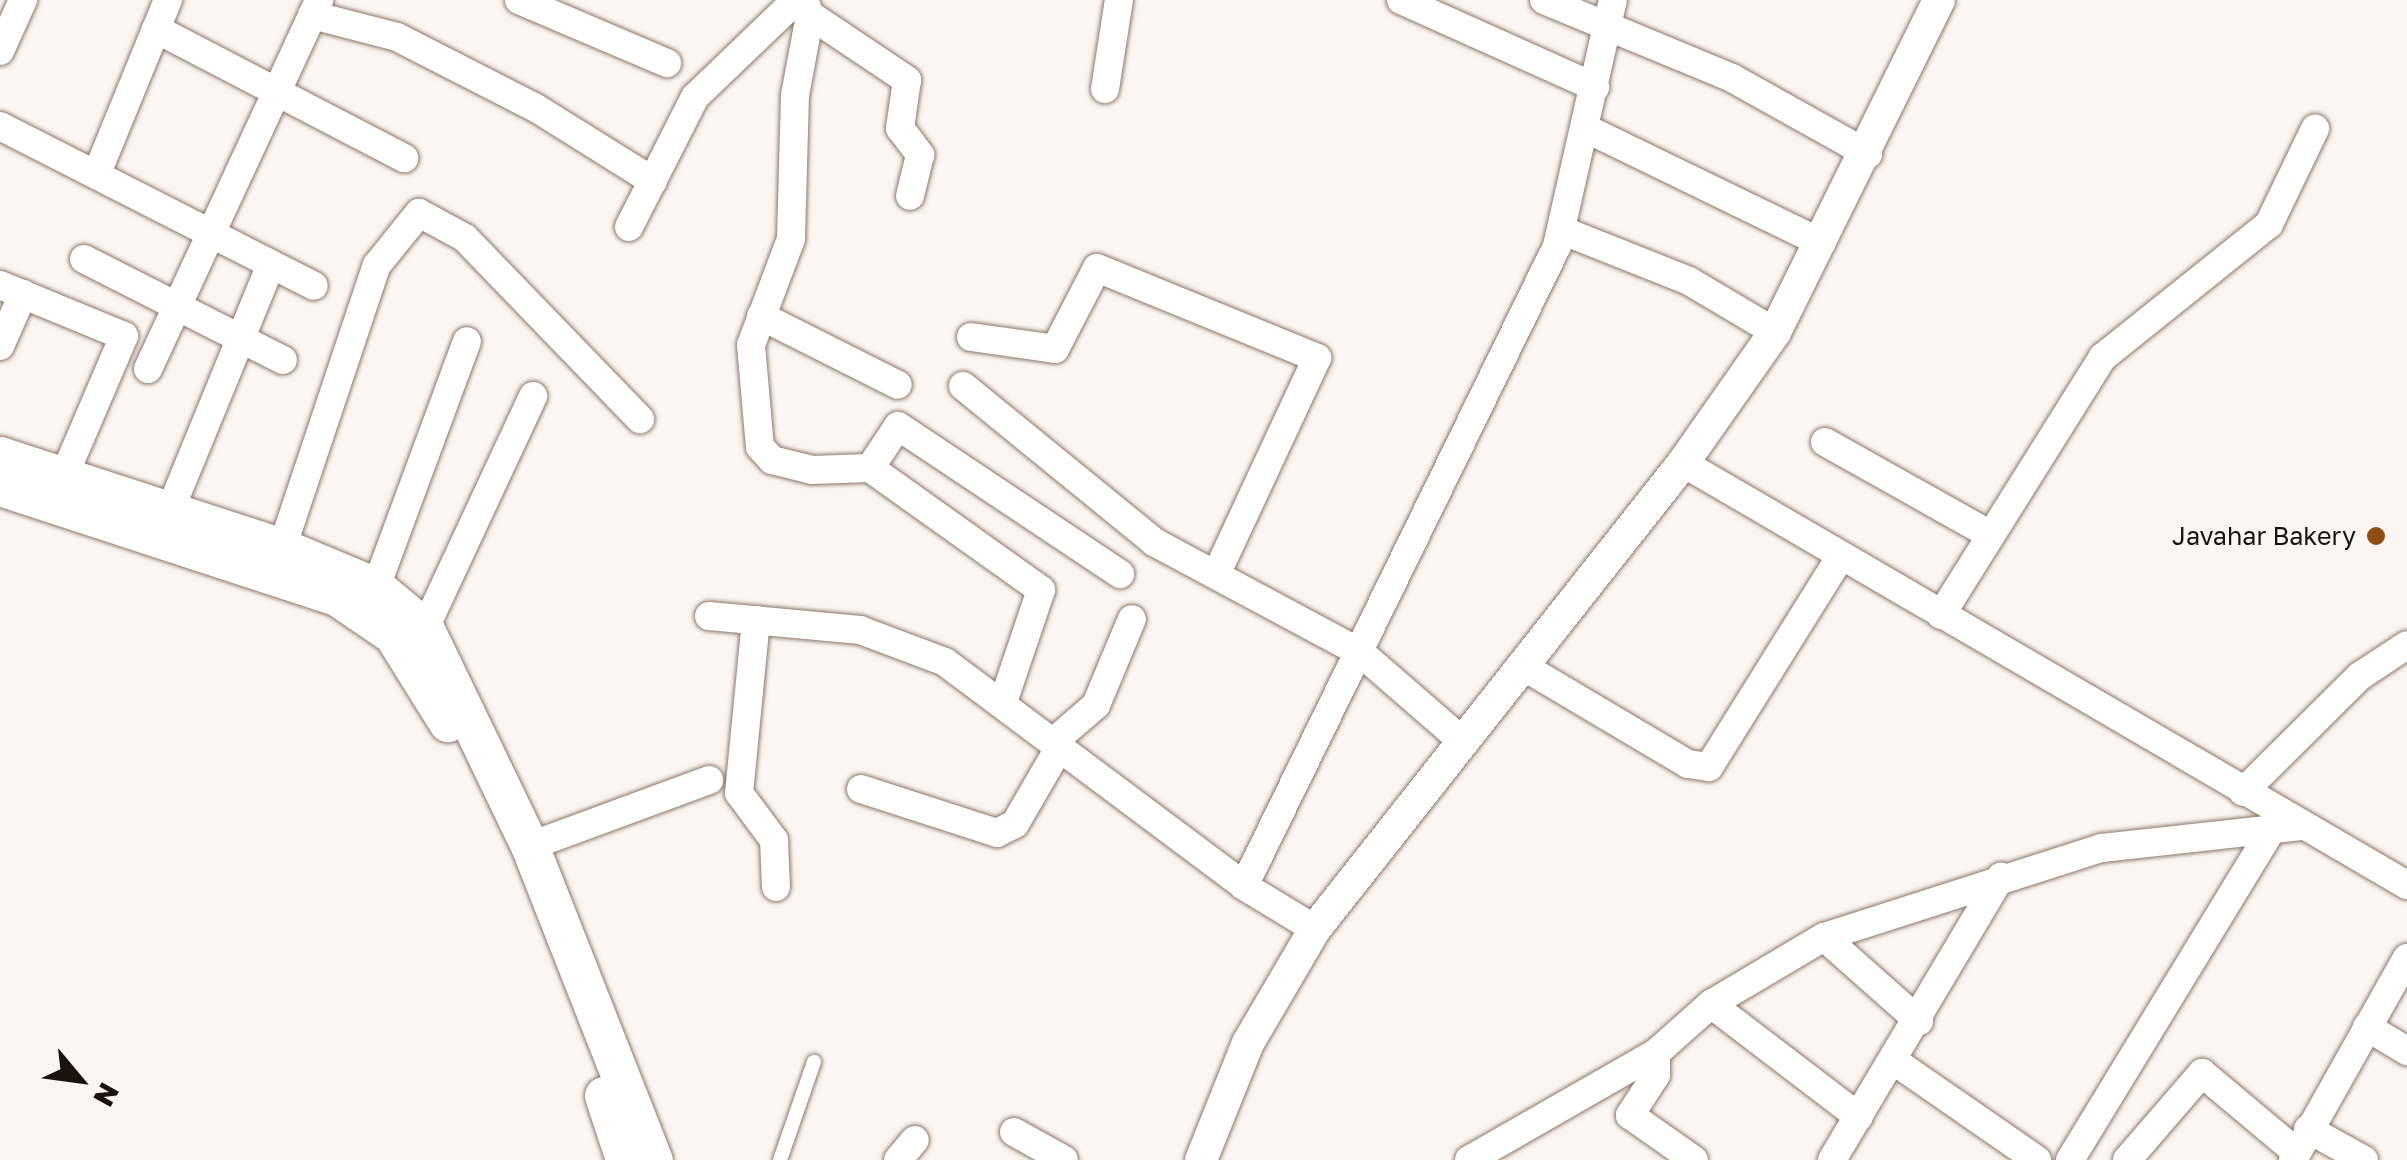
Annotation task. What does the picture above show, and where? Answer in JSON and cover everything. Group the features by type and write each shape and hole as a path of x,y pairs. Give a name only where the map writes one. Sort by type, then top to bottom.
{"main road":[{"path":"0,456 169,513 278,562 371,616 415,661 510,850 654,1160"},
{"path":"0,486 376,588 426,628 530,846 596,1038 626,1160"}],"street":[{"path":"0,51 23,0"},
{"path":"97,173 168,0"},
{"path":"1105,89 1119,0"},
{"path":"1544,0 1606,31 1732,78 1868,154"},
{"path":"1244,886 1361,653 1561,230 1613,0"},
{"path":"1201,1160 1248,1043 1315,929 1460,740 1683,463 1775,332 1868,154 1940,0"},
{"path":"532,2 666,62"},
{"path":"1411,2 1594,86"},
{"path":"629,228 695,97 804,5"},
{"path":"804,5 907,80 900,128 920,155 910,196"},
{"path":"804,5 795,96 792,239 751,345 760,447 772,460 812,470 870,468 1042,590 1003,702"},
{"path":"148,368 208,231 316,8 396,37 536,108 653,181"},
{"path":"156,29 276,88 404,158"},
{"path":"0,126 314,286"},
{"path":"1585,128 1822,244"},
{"path":"1941,615 2103,356 2270,224 2315,129"},
{"path":"278,562 377,266 419,213 465,238 640,419"},
{"path":"1561,230 1689,281 1775,332"},
{"path":"84,259 235,342 283,360"},
{"path":"169,513 235,342 272,264"},
{"path":"970,337 1055,349 1098,268 1317,358 1216,575"},
{"path":"0,346 12,290 124,336 63,478"},
{"path":"761,316 898,385"},
{"path":"376,588 467,341"},
{"path":"963,386 1154,542 1361,653 1460,740"},
{"path":"426,628 533,396"},
{"path":"870,468 898,426 1120,574"},
{"path":"1825,442 1991,535"},
{"path":"1683,463 2243,792 2286,827 2407,884"},
{"path":"1521,665 1688,764 1709,767 1841,556"},
{"path":"709,616 904,642 1003,702 1244,886 1315,929"},
{"path":"861,789 997,833 1015,824 1056,746 1096,705 1132,619"},
{"path":"756,620 739,793 774,840 776,887"},
{"path":"2243,792 2360,676 2407,645"},
{"path":"530,846 709,780"},
{"path":"1469,1160 1656,1054 1711,1004 1824,937 2001,876 2102,848 2286,827"},
{"path":"2070,1160 2286,827"},
{"path":"1832,1160 1919,1021 2001,876"},
{"path":"1824,937 1919,1021"},
{"path":"2299,1147 2407,958"},
{"path":"1711,1004 1859,1117"},
{"path":"2367,1027 2407,1051"},
{"path":"1656,1054 1656,1074 1630,1116 1694,1160"},
{"path":"1894,1061 2037,1160"},
{"path":"2127,1160 2202,1073 2299,1147 2364,1160"},
{"path":"1014,1132 1064,1160"}],"lane":[{"path":"780,1160 814,1062"}],"place":[{"name":"Javahar Bakery","path":"2376,536"}]}
